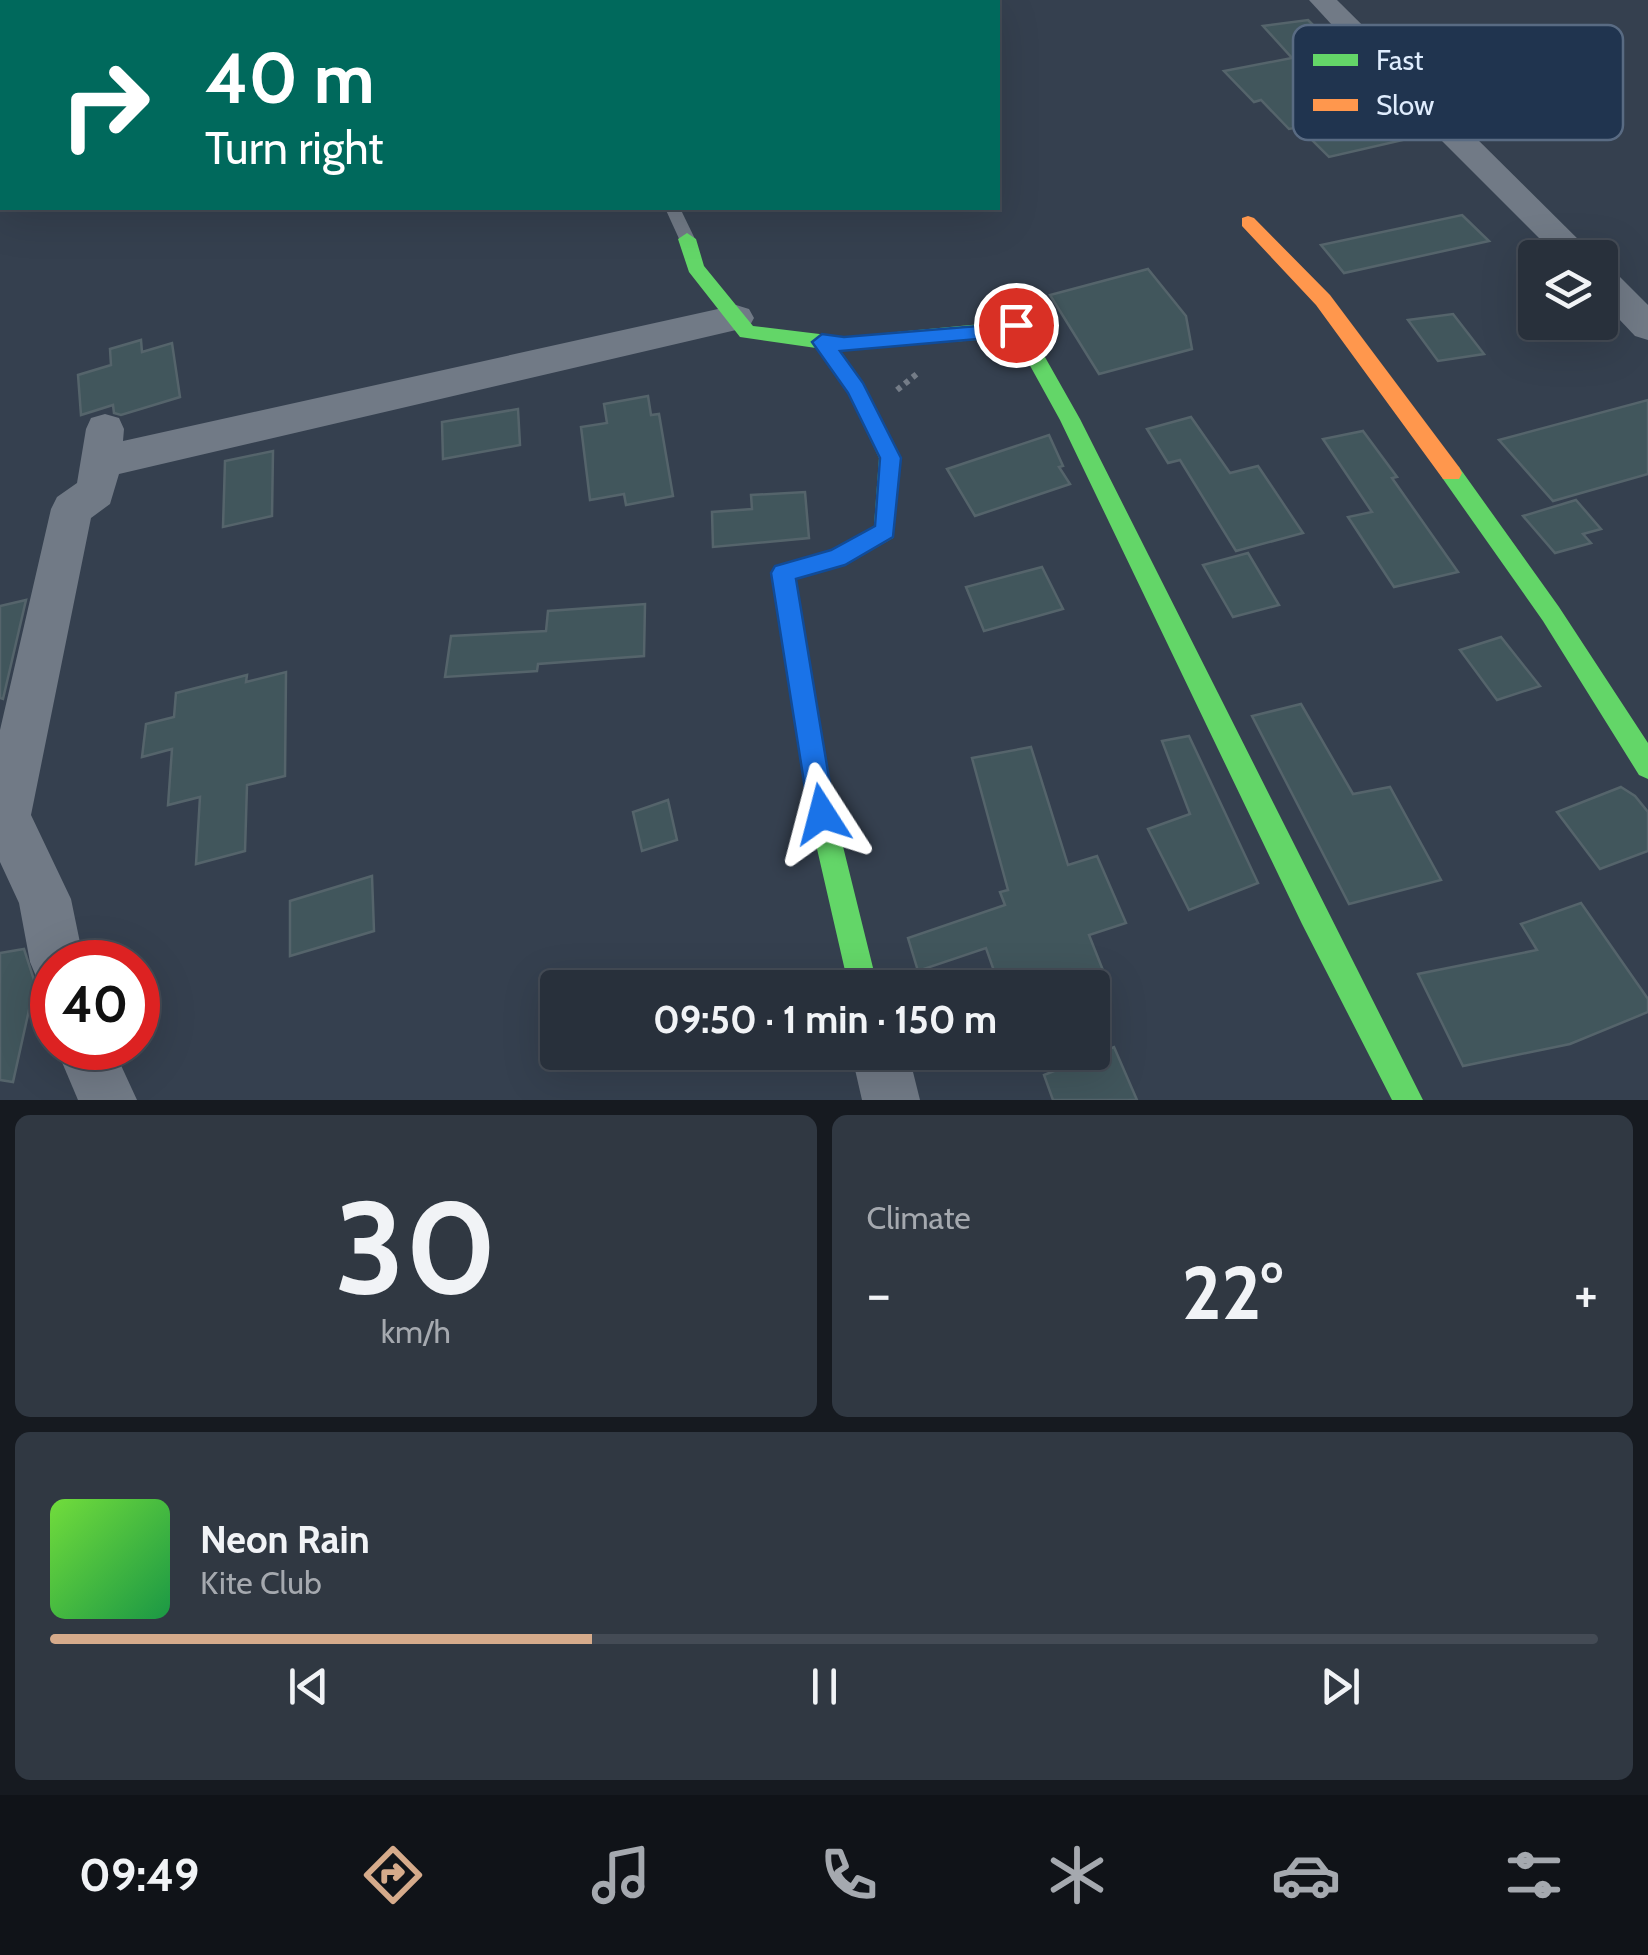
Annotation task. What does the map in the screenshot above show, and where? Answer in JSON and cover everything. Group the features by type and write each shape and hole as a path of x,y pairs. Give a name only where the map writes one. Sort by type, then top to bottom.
{"street":[{"path":"1322,0 1346,25"},
{"path":"1458,140 1561,240"},
{"path":"1248,222 1323,300 1413,420 1551,614 1648,766"},
{"path":"687,239 695,268 747,332 844,344 1016,325 1070,418 1312,914 1408,1100"},
{"path":"1618,296 1648,327"},
{"path":"53,940 45,899 2,819 72,509 96,492 102,445 736,318"},
{"path":"822,342 856,389 890,458 886,531 837,558 783,573 822,814 860,970"},
{"path":"94,1070 108,1100"},
{"path":"884,1070 891,1100"}],"lane":[{"path":"675,210 687,239"}],"building":[{"path":"1308,20 1313,25 1293,25 1293,128 1289,129 1261,100 1254,102 1224,71 1292,58 1263,26"},
{"path":"1312,140 1403,140 1329,157"},
{"path":"1462,215 1489,241 1344,273 1321,245"},
{"path":"1148,269 1186,316 1192,349 1099,374 1050,295"},
{"path":"1453,314 1484,354 1438,361 1408,320"},
{"path":"141,340 142,352 172,343 180,397 121,415 114,413 113,405 81,415 78,375 111,365 110,349"},
{"path":"648,396 651,415 659,414 673,496 626,505 624,494 590,500 581,427 607,423 604,404"},
{"path":"1648,400 1648,474 1553,501 1499,440"},
{"path":"518,409 520,445 443,459 442,422"},
{"path":"1191,417 1230,473 1258,466 1303,533 1236,551 1180,460 1168,463 1147,429"},
{"path":"1363,431 1458,572 1394,587 1348,517 1372,512 1323,439"},
{"path":"1049,435 1063,466 1059,467 1070,484 975,516 947,469"},
{"path":"273,451 272,516 223,527 225,461"},
{"path":"805,492 809,538 713,547 712,512 752,509 751,495"},
{"path":"1576,500 1601,529 1583,534 1591,543 1555,553 1523,516"},
{"path":"1248,553 1279,605 1233,617 1203,565"},
{"path":"1042,567 1063,609 984,631 966,587"},
{"path":"26,600 3,699 0,606"},
{"path":"645,604 644,656 538,664 537,671 445,677 451,636 546,631 548,611"},
{"path":"1501,637 1540,686 1497,700 1460,650"},
{"path":"286,672 285,776 247,785 245,851 196,864 200,797 168,805 172,749 142,757 146,724 174,717 176,693 247,675 246,682"},
{"path":"1301,704 1353,794 1390,787 1441,880 1349,904 1252,716"},
{"path":"1189,736 1258,883 1189,910 1148,829 1190,814 1162,741"},
{"path":"1031,747 1068,865 1097,856 1126,923 1089,935 1103,970 994,970 986,948 918,970 908,938 1005,905 1000,892 1008,890 972,758"},
{"path":"1621,787 1648,812 1648,851 1600,869 1557,812"},
{"path":"668,800 677,840 642,851 633,812"},
{"path":"372,876 374,931 290,956 290,901"},
{"path":"1581,903 1648,999 1648,1012 1570,1044 1463,1066 1418,974 1537,950 1521,924"},
{"path":"24,949 30,968 30,1006 13,1082 0,1080 0,953"},
{"path":"1114,1047 1137,1100 1053,1100 1044,1075 1056,1070 1110,1070 1110,1049"}],"traffic: fast":[{"path":"687,239 695,268 747,332 844,344 977,333 1017,325 1070,419 1312,914 1408,1100"},
{"path":"822,341 856,389 890,458 885,531 837,558 783,573 822,814 860,970"},
{"path":"1451,473 1551,614 1648,766"}],"traffic: slow":[{"path":"1248,222 1323,300 1451,473"}],"route":[{"path":"822,814 783,573 837,558 886,531 890,458 856,389 822,342 844,344 1016,325"}]}
